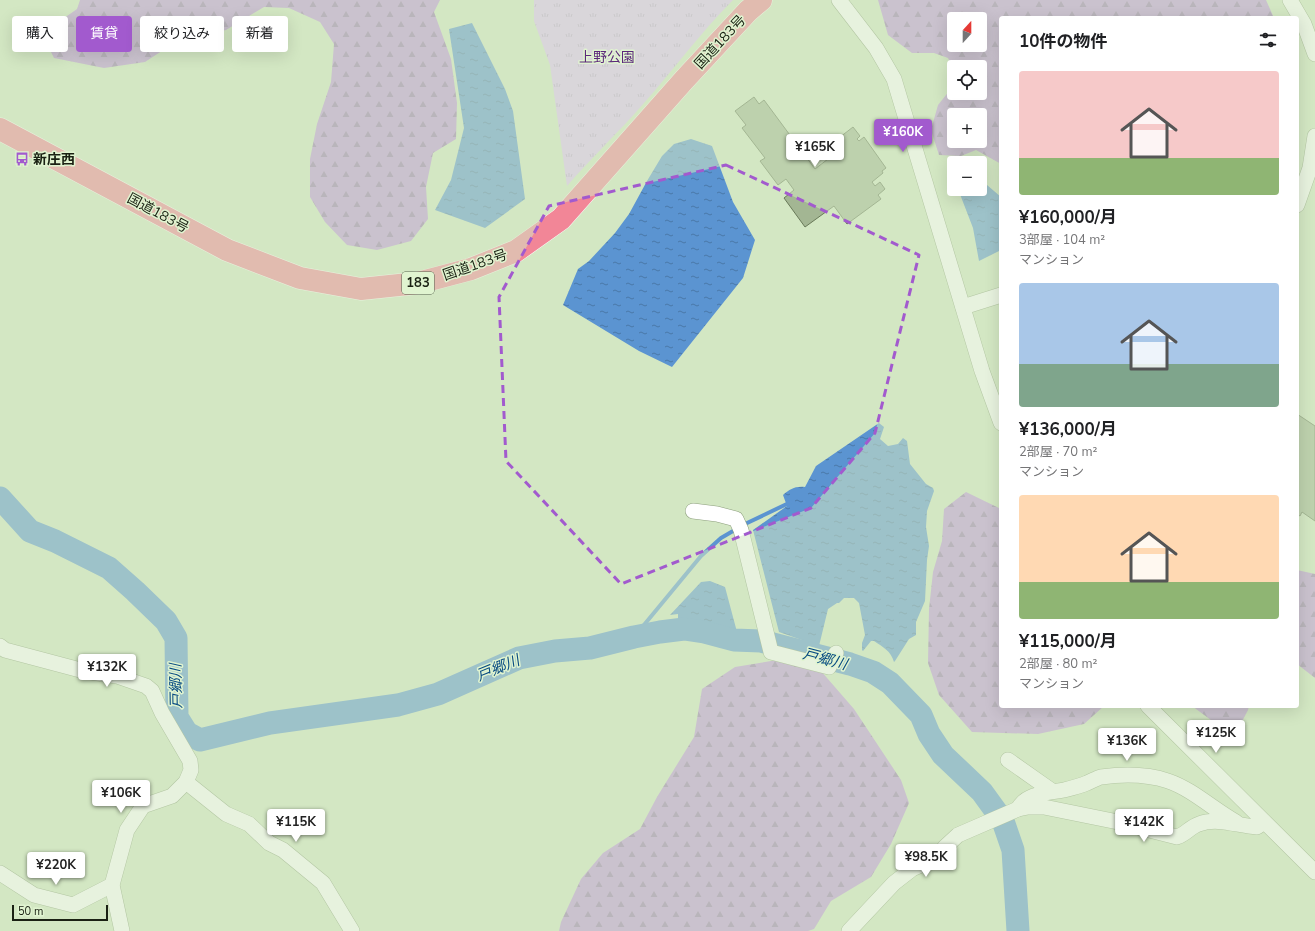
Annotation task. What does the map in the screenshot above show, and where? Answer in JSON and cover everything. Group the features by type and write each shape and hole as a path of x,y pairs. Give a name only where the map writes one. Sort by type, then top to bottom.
{"highway":[{"name":"国道183号","path":"0,129 227,250 300,278 361,289 418,283 471,269 516,251 561,219 748,11 761,0"}],"street":[{"path":"839,0 876,48 894,79 982,371 999,418"},
{"path":"1290,0 1304,24 1315,54"},
{"path":"1299,199 1310,168 1315,136"},
{"path":"963,307 999,296"},
{"path":"693,511 717,514 736,519 740,526 771,652 829,667 833,658"},
{"path":"0,646 5,650 63,666 117,676 146,686 152,691 162,713 190,761 191,770 186,782 172,796 143,806 127,830 112,884 122,931"},
{"path":"1150,708 1315,872"},
{"path":"1008,760 1052,792"},
{"path":"1006,814 1026,799 1079,786 1099,778 1131,775 1169,781 1188,791 1223,815 1240,824"},
{"path":"186,782 226,814 249,824 269,843 283,850 323,883 352,931"},
{"path":"849,931 894,883 912,870 937,858 944,847 958,835 1006,814 1028,807 1044,807 1118,822 1177,837 1184,834 1193,826 1200,824 1222,822 1257,827 1264,822"},
{"path":"0,873 34,895 73,905 112,884"}],"highlighted area":[{"path":"726,165 919,255 875,433 811,508 621,584 506,461 499,297 549,206"}],"green space":[{"path":"80,0 440,0 434,12 451,59 457,103 456,139 433,153 426,187 428,219 411,241 377,250 347,245 325,222 310,197 310,159 317,124 331,82 334,44 320,22 289,8 264,7 249,16 232,16 232,26 224,30 224,16 140,16 140,52 160,52 145,62 104,68 54,58 51,52 68,52 67,16 77,9"},
{"name":"上野公園","path":"534,0 733,0 635,114 567,186 550,65 534,21"},
{"path":"878,0 1266,0 1273,16 999,16 999,163 976,150 961,156 939,155 931,130 938,105 947,94 947,100 987,100 987,60 949,60 948,58 934,53 912,53 888,35"},
{"path":"966,492 999,508 999,708 1102,708 1084,724 1038,734 972,732 939,695 928,663 929,609 933,572 942,541 944,509"},
{"path":"1299,570 1315,574 1315,678 1299,666"},
{"path":"777,660 821,671 854,709 901,780 909,803 891,844 871,877 831,901 814,929 808,931 559,931 561,922 581,879 603,853 640,829 657,797 694,737 702,689 735,667"},
{"path":"1195,708 1248,708 1237,731 1219,726"}],"water":[{"path":"472,23 505,89 513,111 525,199 485,228 435,210 451,180 464,128 449,29"},
{"path":"691,139 712,146 733,202 755,240 743,278 672,367 639,351 563,305 578,269 589,261 615,233 629,214 662,156 674,144"},
{"path":"987,185 999,195 999,251 979,261 973,228 961,196 987,196"},
{"path":"879,423 884,427 880,439 888,446 898,444 903,438 907,441 910,464 926,484 933,488 934,491 927,511 926,527 929,546 925,601 916,622 916,635 909,639 894,662 889,652 874,641 871,641 863,651 862,650 862,643 865,635 859,603 854,598 844,598 839,603 828,609 819,646 779,632 753,530 787,506 783,495 793,488 805,487 816,466"},
{"path":"710,581 725,587 737,632 716,626 704,626 694,623 671,623 678,620 678,614 670,615 701,582"}],"building":[{"path":"754,97 759,104 764,100 815,169 841,149 835,141 853,127 860,136 857,139 859,141 864,137 886,168 882,171 883,173 872,182 875,186 880,182 885,189 878,195 881,199 847,224 834,206 805,227 784,198 794,190 786,179 778,185 760,161 765,158 742,128 746,125 735,111"},
{"path":"1299,415 1315,426 1315,521 1302,512 1300,516"}],"waterway":[{"name":"戸郷川","path":"0,498 30,531 55,541 109,568 166,621 176,638 177,717 187,733 200,740 270,723 398,705 438,694 519,658 555,651 590,648 634,637 684,629 704,632 734,640 761,641 850,664 873,672 890,683 921,715 929,734 943,755 982,792 1003,821 1013,850 1018,931"},
{"path":"634,637 701,556 721,538 745,524 791,502"}],"place":[{"name":"新庄西","path":"22,159"}]}
